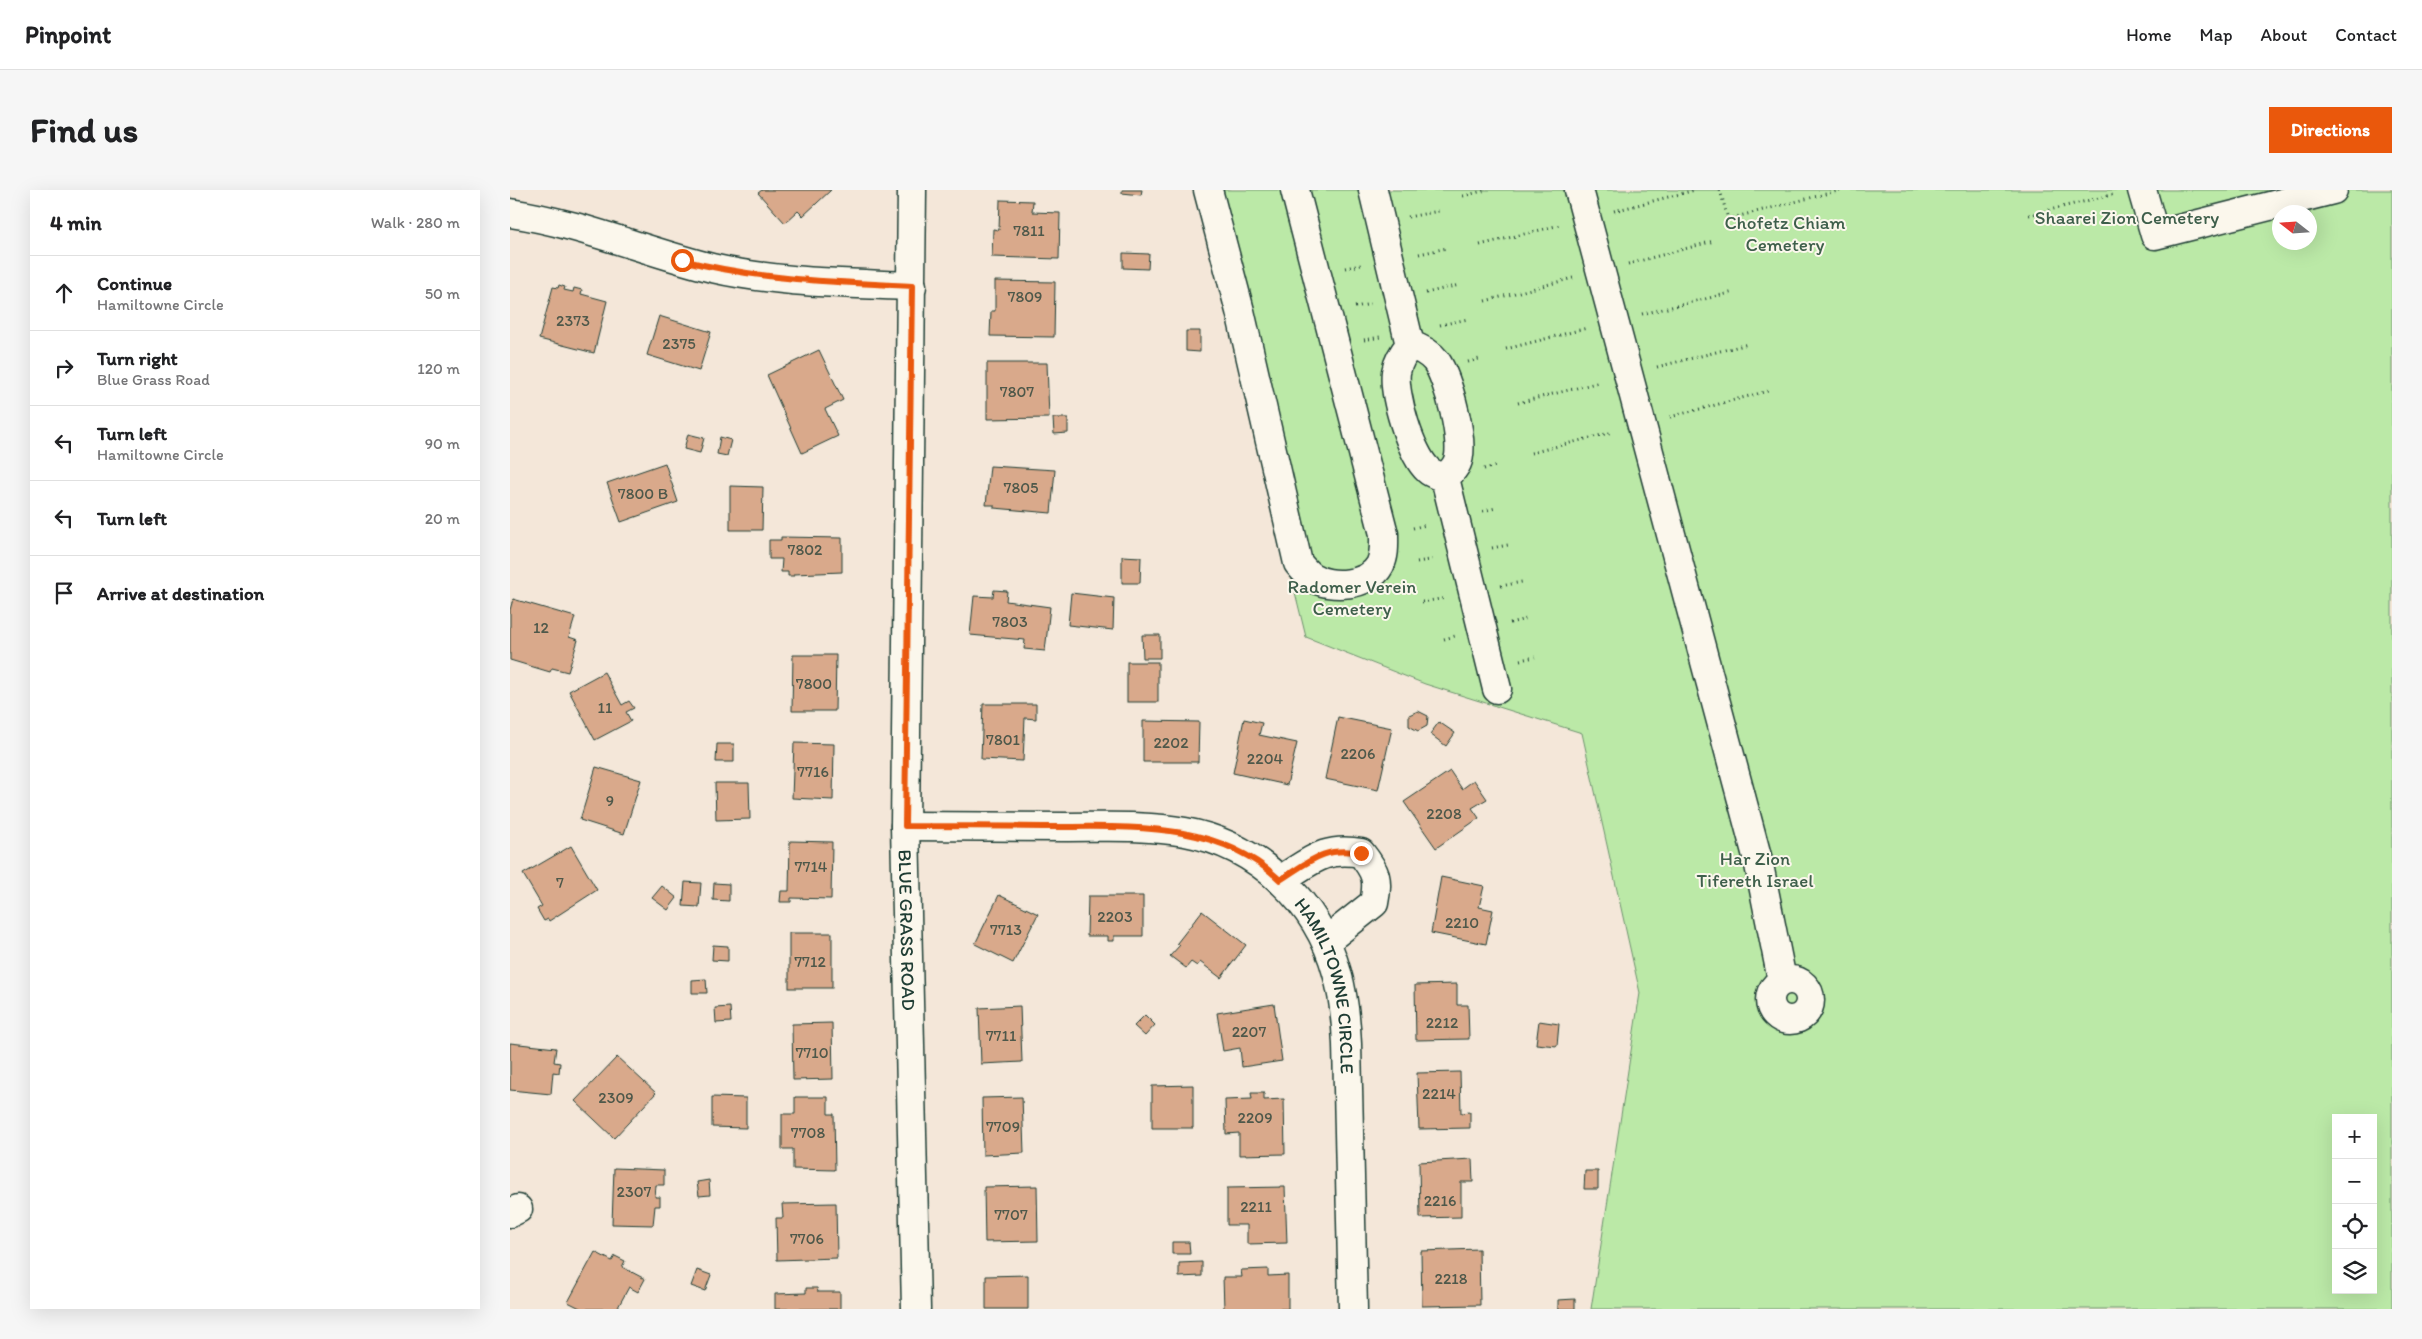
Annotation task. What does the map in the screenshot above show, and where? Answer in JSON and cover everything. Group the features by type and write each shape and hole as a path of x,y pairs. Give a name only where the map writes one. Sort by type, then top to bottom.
{"street":[{"name":"BLUE GRASS ROAD","path":"912,190 905,826 916,1309"},
{"path":"1208,190 1240,311 1298,563 1311,577 1324,582 1354,583 1370,576 1380,565 1384,552 1384,534 1295,190"},
{"path":"1373,190 1410,345"},
{"path":"1579,190 1758,860 1782,980"},
{"path":"2131,191 2155,235 2333,190"},
{"path":"510,214 554,222 682,260 743,274 814,281 912,286"},
{"path":"1410,345 1424,350 1437,362 1453,408 1461,441 1458,462 1445,478"},
{"path":"1410,345 1401,356 1396,373 1402,410 1415,453 1428,471 1445,478"},
{"path":"1445,478 1497,689"},
{"name":"HAMILTOWNE CIRCLE","path":"905,826 1139,827 1185,832 1233,848 1255,860 1280,880 1310,913 1326,941 1337,971 1344,1002 1347,1044 1353,1309"},
{"path":"1280,880 1324,853 1346,850 1361,853 1374,870 1377,887 1374,903 1326,941"}],"path":[{"path":"1463,196 1487,190"},
{"path":"1720,190 1728,218 1841,190"},
{"path":"2029,215 2131,191"}],"green space":[{"path":"1196,190 2392,190 2392,1309 1591,1309 1640,993 1582,733 1425,684 1306,637"}],"building":[{"path":"762,190 831,190 803,216 798,211 785,223 758,193"},
{"path":"1122,190 1142,190 1141,195 1122,193"},
{"path":"1000,200 1033,201 1032,212 1060,213 1059,259 992,257 993,229 999,230"},
{"path":"1123,253 1149,254 1148,269 1123,268"},
{"path":"995,281 1055,282 1054,337 990,336 991,311 995,311"},
{"path":"559,285 565,287 564,290 573,292 574,288 582,290 581,294 607,301 594,353 539,339 553,287 558,288"},
{"path":"659,316 711,332 699,371 647,355"},
{"path":"1186,331 1200,331 1200,352 1186,351"},
{"path":"819,350 843,400 825,409 838,436 802,453 767,375"},
{"path":"987,363 1047,363 1049,418 987,419"},
{"path":"1053,418 1068,418 1068,433 1054,434"},
{"path":"688,434 704,438 700,453 684,449"},
{"path":"720,437 731,440 727,456 717,454"},
{"path":"665,463 678,502 621,522 607,483"},
{"path":"990,466 1055,470 1051,513 994,508 994,505 986,505"},
{"path":"730,486 763,487 762,530 730,530"},
{"path":"781,537 842,538 842,572 794,574 794,576 788,576 788,572 781,572 782,559 769,559 769,540 781,540"},
{"path":"1122,556 1141,557 1140,583 1122,583"},
{"path":"994,590 1007,591 1006,601 1050,607 1045,651 1024,649 1025,640 970,635 974,596 993,597"},
{"path":"1071,593 1114,598 1113,630 1068,625"},
{"path":"513,599 575,617 569,637 578,640 568,672 552,668 550,672 510,660 510,610"},
{"path":"1142,635 1160,635 1160,658 1143,658"},
{"path":"793,655 836,655 835,711 792,711"},
{"path":"1127,662 1158,662 1158,702 1127,702"},
{"path":"604,672 622,705 629,701 634,708 626,712 631,721 595,740 569,691"},
{"path":"983,704 1036,704 1036,719 1025,718 1023,761 981,759"},
{"path":"1418,711 1428,716 1427,726 1418,731 1409,726 1409,715"},
{"path":"1338,717 1392,728 1378,790 1325,779"},
{"path":"1244,719 1262,723 1259,735 1297,743 1287,785 1233,773"},
{"path":"1143,721 1199,722 1198,762 1143,762"},
{"path":"1439,722 1455,733 1446,746 1430,734"},
{"path":"794,743 834,744 833,800 792,798"},
{"path":"717,744 734,744 734,762 716,762"},
{"path":"596,767 641,780 624,834 580,820"},
{"path":"1450,771 1462,789 1474,780 1487,799 1472,808 1479,818 1436,848 1404,802"},
{"path":"715,783 749,783 750,819 716,820"},
{"path":"790,841 832,842 831,899 791,898 791,902 780,902 781,891 789,891"},
{"path":"571,846 597,890 549,921 548,919 544,921 537,909 542,906 523,874"},
{"path":"1441,877 1484,886 1479,907 1493,910 1486,944 1431,933"},
{"path":"685,882 701,883 699,907 683,906"},
{"path":"714,883 729,884 729,901 713,900"},
{"path":"662,886 677,898 668,910 652,898"},
{"path":"999,895 1038,914 1013,963 975,944"},
{"path":"1088,896 1143,896 1143,936 1114,936 1114,941 1108,941 1108,936 1087,936"},
{"path":"1202,911 1246,945 1221,978 1200,962 1197,966 1191,962 1186,968 1170,956 1180,945 1177,943"},
{"path":"789,933 832,933 832,988 789,988"},
{"path":"713,945 728,946 728,961 712,960"},
{"path":"706,979 707,993 692,993 692,980"},
{"path":"1457,984 1457,1005 1468,1005 1469,1039 1416,1040 1415,985"},
{"path":"1274,1004 1282,1061 1242,1067 1240,1048 1223,1051 1217,1013"},
{"path":"1020,1006 1022,1062 981,1064 979,1008"},
{"path":"730,1007 731,1022 716,1023 715,1008"},
{"path":"1145,1015 1155,1025 1145,1036 1134,1026"},
{"path":"1539,1021 1559,1024 1557,1046 1536,1044"},
{"path":"832,1023 833,1079 793,1080 792,1024"},
{"path":"510,1043 556,1048 554,1062 560,1063 559,1073 553,1072 551,1094 510,1090"},
{"path":"617,1057 656,1093 614,1138 575,1101"},
{"path":"1460,1072 1461,1113 1470,1112 1470,1128 1419,1129 1417,1073"},
{"path":"1193,1085 1193,1128 1152,1128 1152,1086"},
{"path":"1251,1093 1264,1093 1264,1100 1284,1099 1285,1154 1239,1155 1239,1133 1226,1134 1225,1100 1252,1099"},
{"path":"712,1097 746,1098 746,1128 712,1127"},
{"path":"795,1097 828,1097 828,1114 834,1114 835,1170 793,1169 793,1149 782,1149 782,1114 795,1114"},
{"path":"1022,1097 1024,1153 983,1155 982,1098"},
{"path":"1472,1159 1473,1182 1461,1182 1461,1217 1420,1218 1419,1162"},
{"path":"614,1168 664,1170 664,1185 656,1185 655,1197 660,1197 660,1206 655,1206 653,1225 612,1224"},
{"path":"1585,1171 1598,1171 1598,1189 1584,1189"},
{"path":"709,1180 710,1195 699,1196 697,1182"},
{"path":"1037,1186 1038,1241 985,1242 984,1187"},
{"path":"1285,1187 1287,1243 1247,1244 1247,1225 1227,1225 1227,1188"},
{"path":"836,1203 837,1258 777,1260 776,1218 783,1218 782,1204"},
{"path":"1172,1242 1189,1242 1190,1254 1172,1254"},
{"path":"1479,1249 1480,1305 1422,1306 1421,1251"},
{"path":"595,1252 612,1261 615,1256 625,1261 622,1267 645,1279 638,1292 629,1287 617,1309 582,1309 568,1302"},
{"path":"1202,1262 1202,1276 1179,1277 1179,1263"},
{"path":"1268,1269 1268,1276 1288,1275 1288,1309 1224,1309 1223,1277 1242,1277 1241,1270"},
{"path":"697,1270 711,1275 705,1291 691,1286"},
{"path":"1028,1275 1028,1309 986,1309 986,1276"},
{"path":"806,1288 817,1288 818,1292 840,1292 840,1309 775,1309 775,1294 806,1293"},
{"path":"1575,1299 1575,1309 1558,1309 1558,1300"}],"route":[{"path":"682,260 743,274 814,281 912,286 905,826 1139,827 1185,832 1233,848 1255,860 1280,880 1324,853 1346,850 1361,853"}],"park label":[{"name":"Shaarei Zion Cemetery","path":"2127,217"},
{"name":"Chofetz Chiam Cemetery","path":"1785,233"},
{"name":"Radomer Verein Cemetery","path":"1352,597"},
{"name":"Har Zion Tifereth Israel","path":"1755,869"}]}
